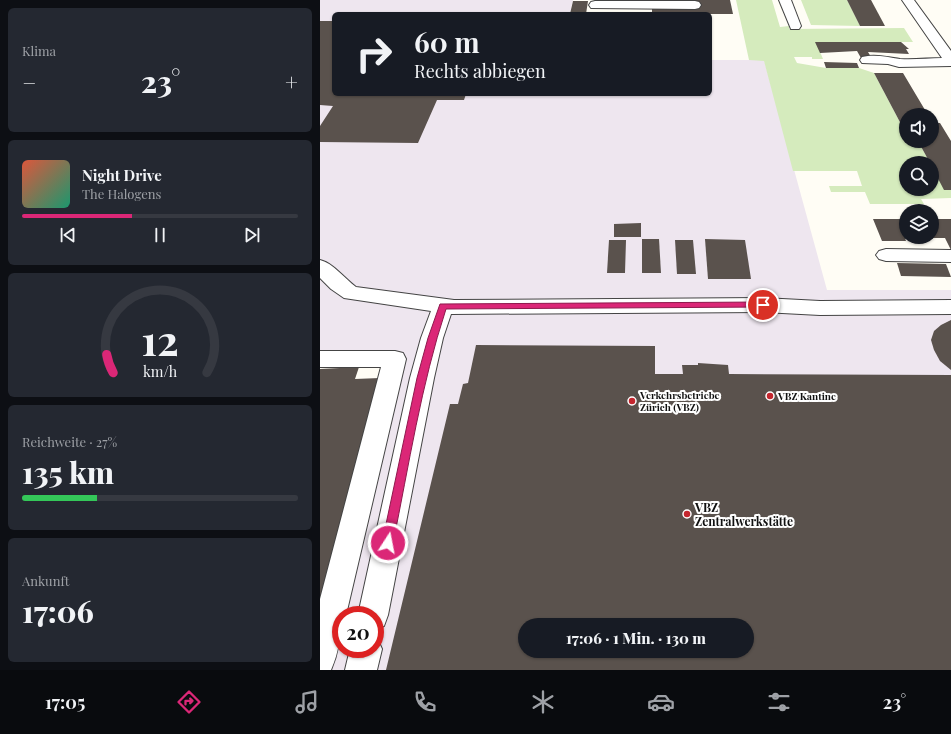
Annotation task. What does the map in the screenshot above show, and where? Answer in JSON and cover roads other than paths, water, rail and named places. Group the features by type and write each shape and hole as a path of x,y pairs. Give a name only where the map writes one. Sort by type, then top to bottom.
{"street":[{"path":"785,0 795,26"},
{"path":"908,0 951,62"},
{"path":"595,6 695,5"},
{"path":"867,60 889,60 899,63 951,62"},
{"path":"886,255 951,256"},
{"path":"320,266 338,284 351,293 443,306 763,305 820,308 951,307"},
{"path":"375,606 422,378 432,338 443,306"},
{"path":"320,358 395,359 320,659"},
{"path":"361,670 364,658"}],"place":[{"name":"VBZ Kantine","path":"770,396"},
{"name":"Verkehrsbetriebe Zürich (VBZ)","path":"632,401"},
{"name":"VBZ Zentralwerkstätte","path":"687,514"}]}
